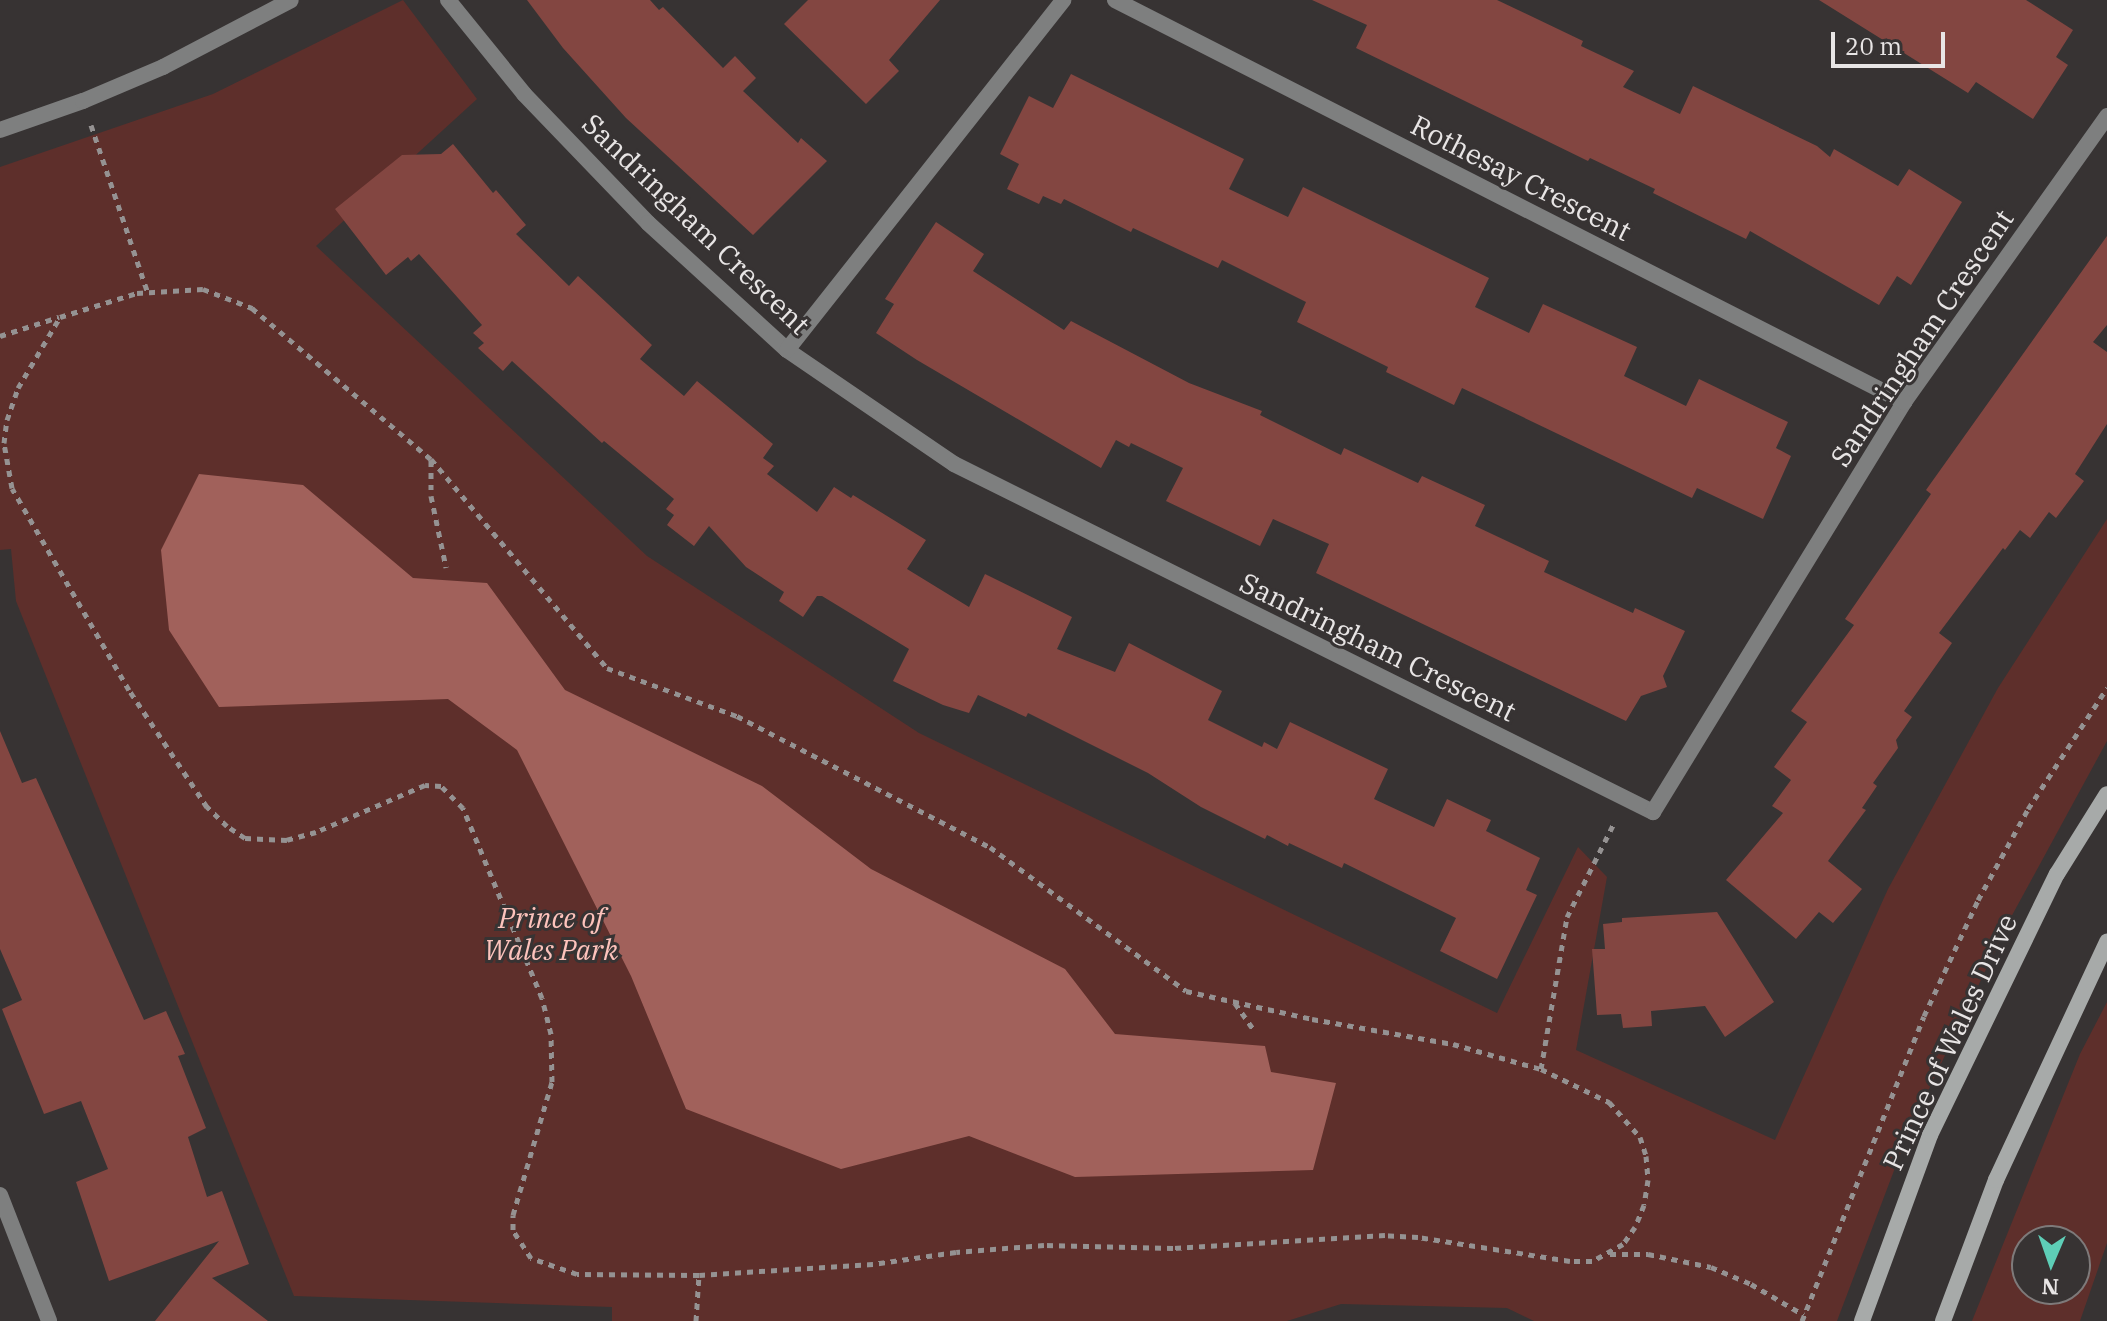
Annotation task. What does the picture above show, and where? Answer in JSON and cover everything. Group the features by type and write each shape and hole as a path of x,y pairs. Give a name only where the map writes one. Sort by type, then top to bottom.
{"main road":[{"name":"Prince of Wales Drive","path":"1862,1321 1930,1135 2057,874 2107,794"},
{"path":"1943,1321 1996,1180 2107,942"}],"street":[{"path":"0,130 83,101 163,67 291,0"},
{"name":"Sandringham Crescent","path":"448,0 524,94 638,213 787,350 954,464 1653,812 1904,402 2107,116"},
{"path":"787,350 1063,0"},
{"name":"Rothesay Crescent","path":"1115,0 1904,402"},
{"path":"0,1195 49,1321"}],"path":[{"path":"83,101 148,293"},
{"path":"0,336 60,317 148,293 203,289 252,308 431,459 607,668 737,716 990,847 1186,991 1453,1044 1541,1069 1609,1102 1640,1137 1648,1180 1644,1205 1623,1244 1592,1261 1570,1261 1418,1237 1385,1235 1173,1248 1044,1245 956,1252 873,1264 699,1275 577,1274 531,1258 513,1230 513,1215 552,1082 551,1034 542,998 463,808 441,786 425,785 316,832 265,841 245,838 227,826 199,794 129,690 12,488 4,443 7,420 18,388 60,317"},
{"path":"431,459 431,496 446,567"},
{"path":"1609,1254 1648,1254 1711,1267 1751,1284 1803,1318 1924,1016 1978,900 2028,809 2107,688"},
{"path":"1541,1069 1567,917 1626,799"},
{"path":"1235,1002 1253,1029"},
{"path":"696,1321 699,1275"}],"green space":[{"name":"Prince of Wales Park","path":"403,0 477,99 316,246 647,556 919,733 1497,1013 1578,847 1607,877 1576,1050 1775,1140 1888,889 1998,688 2107,519 2107,741 2010,919 1909,1131 1837,1321 1534,1321 1507,1308 1341,1304 1287,1321 612,1321 612,1307 294,1296 16,601 11,549 0,550 0,167 213,94"},
{"path":"2107,1002 2107,1243 2091,1289 2091,1225 2011,1225 2011,1305 2086,1305 2080,1321 1972,1321 2080,1054"}],"shaded area":[{"path":"199,474 303,485 413,578 487,583 565,690 762,786 871,869 1065,969 1115,1034 1265,1046 1271,1072 1336,1083 1313,1170 1075,1177 969,1136 841,1169 686,1109 631,976 517,750 448,699 219,707 169,630 161,550"}],"building":[{"path":"527,0 650,0 659,10 663,7 723,68 735,56 756,78 743,91 798,143 801,138 827,161 753,235 626,118 563,48"},
{"path":"808,0 940,0 889,60 899,71 866,104 784,24"},
{"path":"1312,0 1497,0 1583,41 1581,46 1634,71 1623,87 1680,114 1693,86 1817,146 1830,157 1834,149 1898,186 1909,169 1962,202 1911,285 1897,276 1879,305 1750,231 1746,239 1653,193 1655,189 1590,158 1588,161 1356,48 1367,25"},
{"path":"1819,0 2026,0 2073,30 2056,57 2068,65 2033,119 1976,82 1968,93"},
{"path":"1071,74 1244,159 1229,189 1288,217 1303,187 1489,278 1475,307 1529,333 1543,304 1637,347 1624,376 1686,406 1699,379 1788,422 1776,448 1791,456 1763,519 1697,488 1692,498 1462,388 1454,405 1386,372 1388,367 1297,322 1306,302 1222,260 1218,268 1133,228 1131,232 1064,199 1061,204 1043,196 1039,204 1007,189 1019,164 1000,154 1029,96 1053,108"},
{"path":"453,144 493,193 496,190 526,225 516,234 569,286 578,276 652,345 640,359 684,396 697,381 773,444 763,458 774,466 767,474 817,512 834,487 851,498 853,495 926,540 907,569 969,607 985,574 1072,617 1057,649 1115,672 1129,643 1222,691 1208,720 1262,747 1264,742 1277,749 1290,722 1388,769 1374,799 1434,827 1447,799 1491,820 1486,831 1540,858 1526,890 1537,895 1497,979 1440,951 1456,918 1344,863 1342,868 1289,843 1288,846 1267,835 1265,839 1201,807 1148,773 1028,713 1026,717 978,695 969,713 943,705 893,681 909,649 822,596 817,596 803,617 779,601 784,592 746,567 709,526 694,546 667,525 674,515 666,509 674,499 604,441 602,443 512,361 503,371 478,348 484,343 473,333 482,325 419,254 411,261 408,257 386,275 335,209 402,155 441,154"},
{"path":"936,222 984,254 973,271 1064,330 1071,321 1189,383 1262,411 1260,415 1341,455 1344,448 1418,483 1422,476 1485,505 1475,526 1549,561 1544,572 1633,613 1635,608 1685,631 1663,676 1667,687 1641,696 1626,721 1316,573 1329,544 1273,519 1260,546 1166,501 1183,468 1131,443 1129,447 1116,440 1101,468 917,360 876,333 894,304 885,299"},
{"path":"2107,236 2107,325 2093,342 2107,352 2107,424 2075,474 2084,481 2056,518 2049,512 2030,538 2020,530 1939,633 1952,643 1904,711 1912,717 1896,740 1898,748 1873,783 1877,786 1862,808 1866,810 1828,861 1862,889 1833,923 1819,912 1796,939 1726,880 1783,813 1772,806 1791,780 1774,767 1807,722 1791,711 1854,625 1845,619 1931,494 1926,490"},
{"path":"0,731 22,783 36,778 144,1020 166,1011 185,1054 178,1056 206,1128 188,1137 207,1197 222,1191 249,1264 212,1278 268,1321 155,1321 219,1241 109,1281 76,1182 108,1169 81,1101 44,1114 2,1009 22,1000 0,949"},
{"path":"1717,912 1774,1002 1725,1037 1705,1006 1651,1011 1652,1026 1623,1028 1621,1014 1597,1015 1592,949 1605,949 1603,924 1622,922 1622,918"}]}
